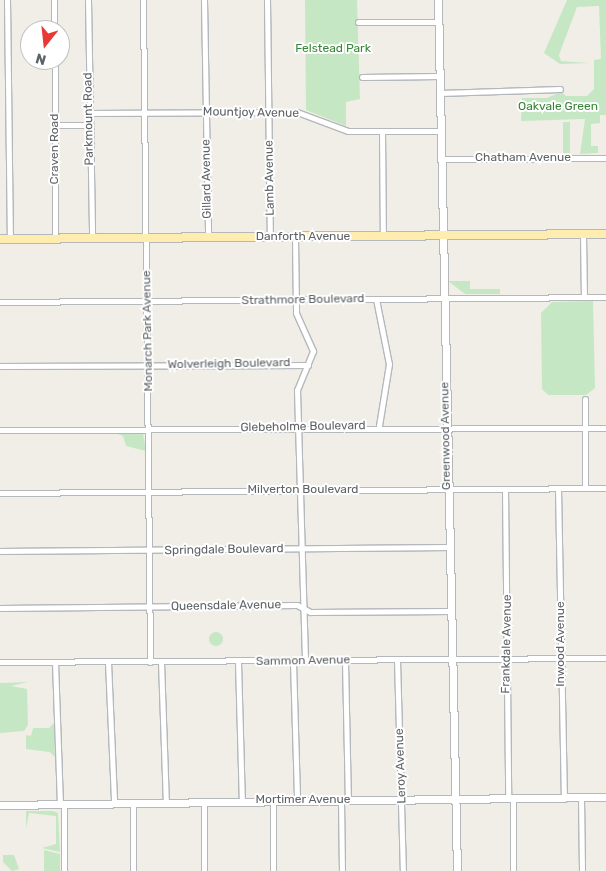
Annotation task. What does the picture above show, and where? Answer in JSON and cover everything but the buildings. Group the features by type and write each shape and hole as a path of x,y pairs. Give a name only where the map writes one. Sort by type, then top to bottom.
{"main road":[{"name":"Danforth Avenue","path":"0,240 606,234"}],"street":[{"path":"7,0 10,239"},
{"path":"54,0 54,20"},
{"name":"Parkmount Road","path":"88,0 92,239"},
{"name":"Monarch Park Avenue","path":"143,0 151,550 150,662"},
{"name":"Gillard Avenue","path":"204,0 208,238"},
{"name":"Lamb Avenue","path":"267,0 270,237"},
{"name":"Greenwood Avenue","path":"438,0 449,611 457,871"},
{"path":"358,22 438,22"},
{"name":"Craven Road","path":"55,70 55,239"},
{"path":"362,77 439,76"},
{"path":"440,93 560,89"},
{"name":"Mountjoy Avenue","path":"89,113 300,112 348,131 440,131"},
{"path":"55,125 89,125"},
{"path":"382,131 383,236"},
{"name":"Chatham Avenue","path":"441,159 606,158"},
{"path":"583,235 584,297"},
{"path":"295,237 296,317 313,345 308,365 298,382 305,661"},
{"name":"Strathmore Boulevard","path":"0,302 606,297"},
{"path":"376,299 389,364 379,426"},
{"name":"Wolverleigh Boulevard","path":"0,366 308,365"},
{"path":"584,399 586,488"},
{"name":"Glebeholme Boulevard","path":"0,430 379,426 606,428"},
{"name":"Frankdale Avenue","path":"505,488 506,659 513,871"},
{"name":"Milverton Boulevard","path":"0,493 606,488"},
{"name":"Inwood Avenue","path":"558,489 564,799"},
{"name":"Springdale Boulevard","path":"0,551 448,547"},
{"name":"Queensdale Avenue","path":"0,608 298,605 304,608 449,611"},
{"name":"Sammon Avenue","path":"0,662 293,662 606,658"},
{"name":"Leroy Avenue","path":"397,660 403,871"},
{"path":"342,871 345,800 345,661"},
{"path":"55,662 64,871"},
{"path":"108,662 114,802"},
{"path":"161,662 166,802"},
{"path":"238,662 242,801"},
{"path":"293,662 297,800"},
{"name":"Mortimer Avenue","path":"0,806 114,802 564,799 606,797"},
{"path":"581,798 582,871"},
{"path":"204,801 204,871"},
{"path":"273,801 273,871"},
{"path":"133,802 133,871"}],"green space":[{"name":"Felstead Park","path":"305,0 357,0 360,99 346,102 346,126 306,110"},
{"name":"Oakvale Green","path":"567,0 606,0 606,115 600,115 600,123 591,124 591,146 598,146 598,153 580,154 585,119 521,121 522,98 547,98 561,92 566,96 587,96 594,89 594,60 601,59 599,6 577,7 559,55 561,61 589,63 560,64 544,53"},
{"path":"563,122 570,122 570,154 563,154"},
{"path":"448,281 470,281 470,289 500,289 500,294 465,294"},
{"path":"593,301 595,388 586,395 548,395 542,389 541,313 552,302"},
{"path":"115,433 143,433 146,451 126,446 123,436"},
{"path":"213,632 219,632 223,639 219,646 213,646 209,642 209,636"},
{"path":"28,682 11,686 27,689 28,725 24,731 0,733 0,683"},
{"path":"54,723 55,757 50,752 26,749 26,735 31,736 33,728 49,728"},
{"path":"26,811 53,811 58,813 60,852 42,848 56,844 56,816 29,813 26,829"},
{"path":"44,850 60,854 60,871 44,871"},
{"path":"3,855 14,855 19,869 12,871 3,862"}]}
